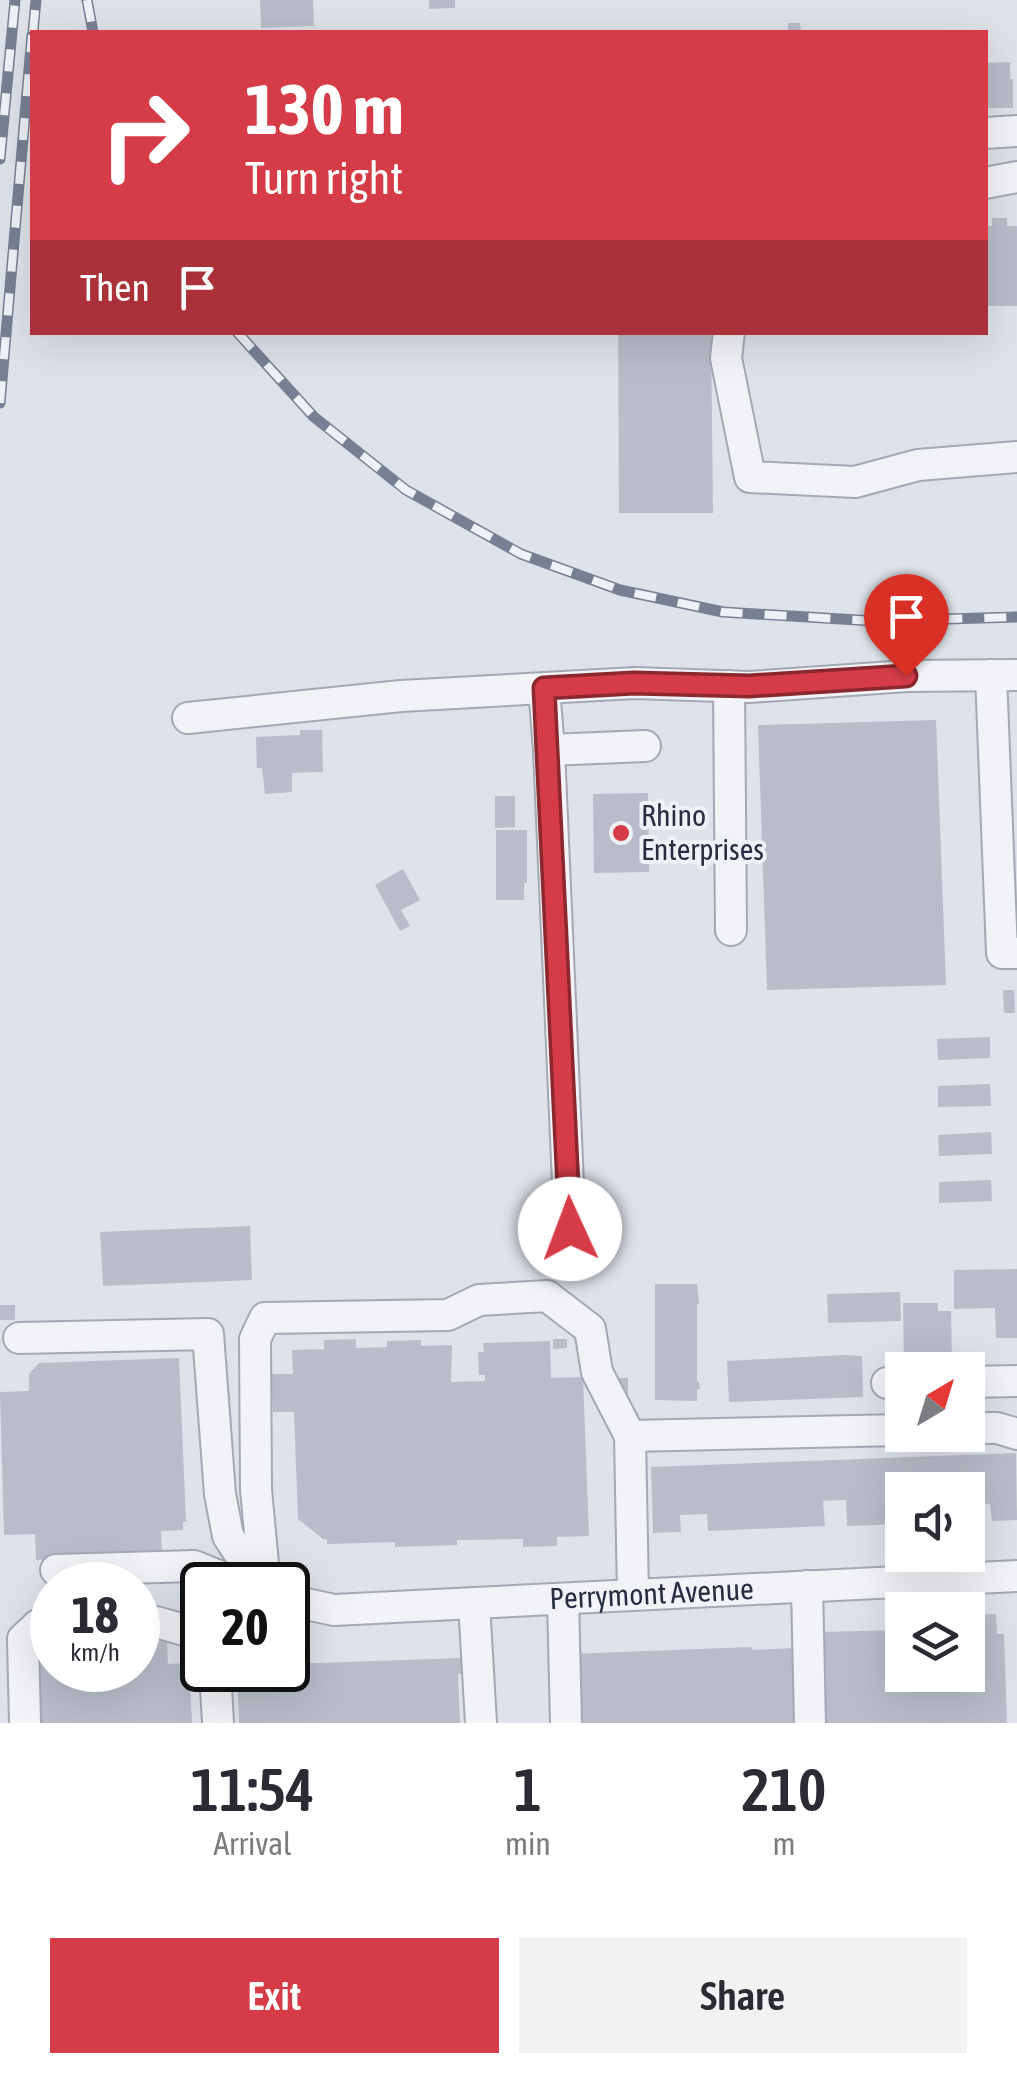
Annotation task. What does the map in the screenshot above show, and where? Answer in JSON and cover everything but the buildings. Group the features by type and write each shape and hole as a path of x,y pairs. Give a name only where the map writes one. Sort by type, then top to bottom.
{"street":[{"path":"988,133 1017,131"},
{"path":"988,182 1017,177"},
{"path":"729,335 726,358 750,478 855,482 918,465 1017,457"},
{"path":"188,718 401,696 634,683 749,686 906,676 1004,675 1002,953 1017,952"},
{"path":"729,686 731,930"},
{"path":"544,688 570,1229"},
{"path":"549,750 645,746"},
{"path":"261,1562 254,1338 265,1318 448,1316 480,1300 546,1296 590,1329 598,1372 630,1436 633,1595"},
{"path":"19,1338 208,1334 220,1494 228,1536 246,1562"},
{"path":"985,1382 1017,1381"},
{"path":"985,1428 1017,1434"},
{"path":"630,1436 885,1430"},
{"name":"Perrymont Avenue","path":"310,1605 334,1610 1017,1576"},
{"path":"807,1586 810,1723"},
{"path":"563,1599 566,1723"},
{"path":"474,1604 481,1723"},
{"path":"24,1723 23,1639 30,1632"},
{"path":"216,1692 218,1723"}],"railway":[{"path":"0,159 15,0"},
{"path":"33,30 36,0"},
{"path":"87,0 93,30"},
{"path":"0,403 30,58"},
{"path":"240,335 314,417 406,490 521,554 620,590 723,612 874,621 1017,617"}],"place":[{"name":"Rhino Enterprises","path":"621,833"}],"route":[{"path":"570,1229 544,688 634,683 749,686 906,676"}]}
